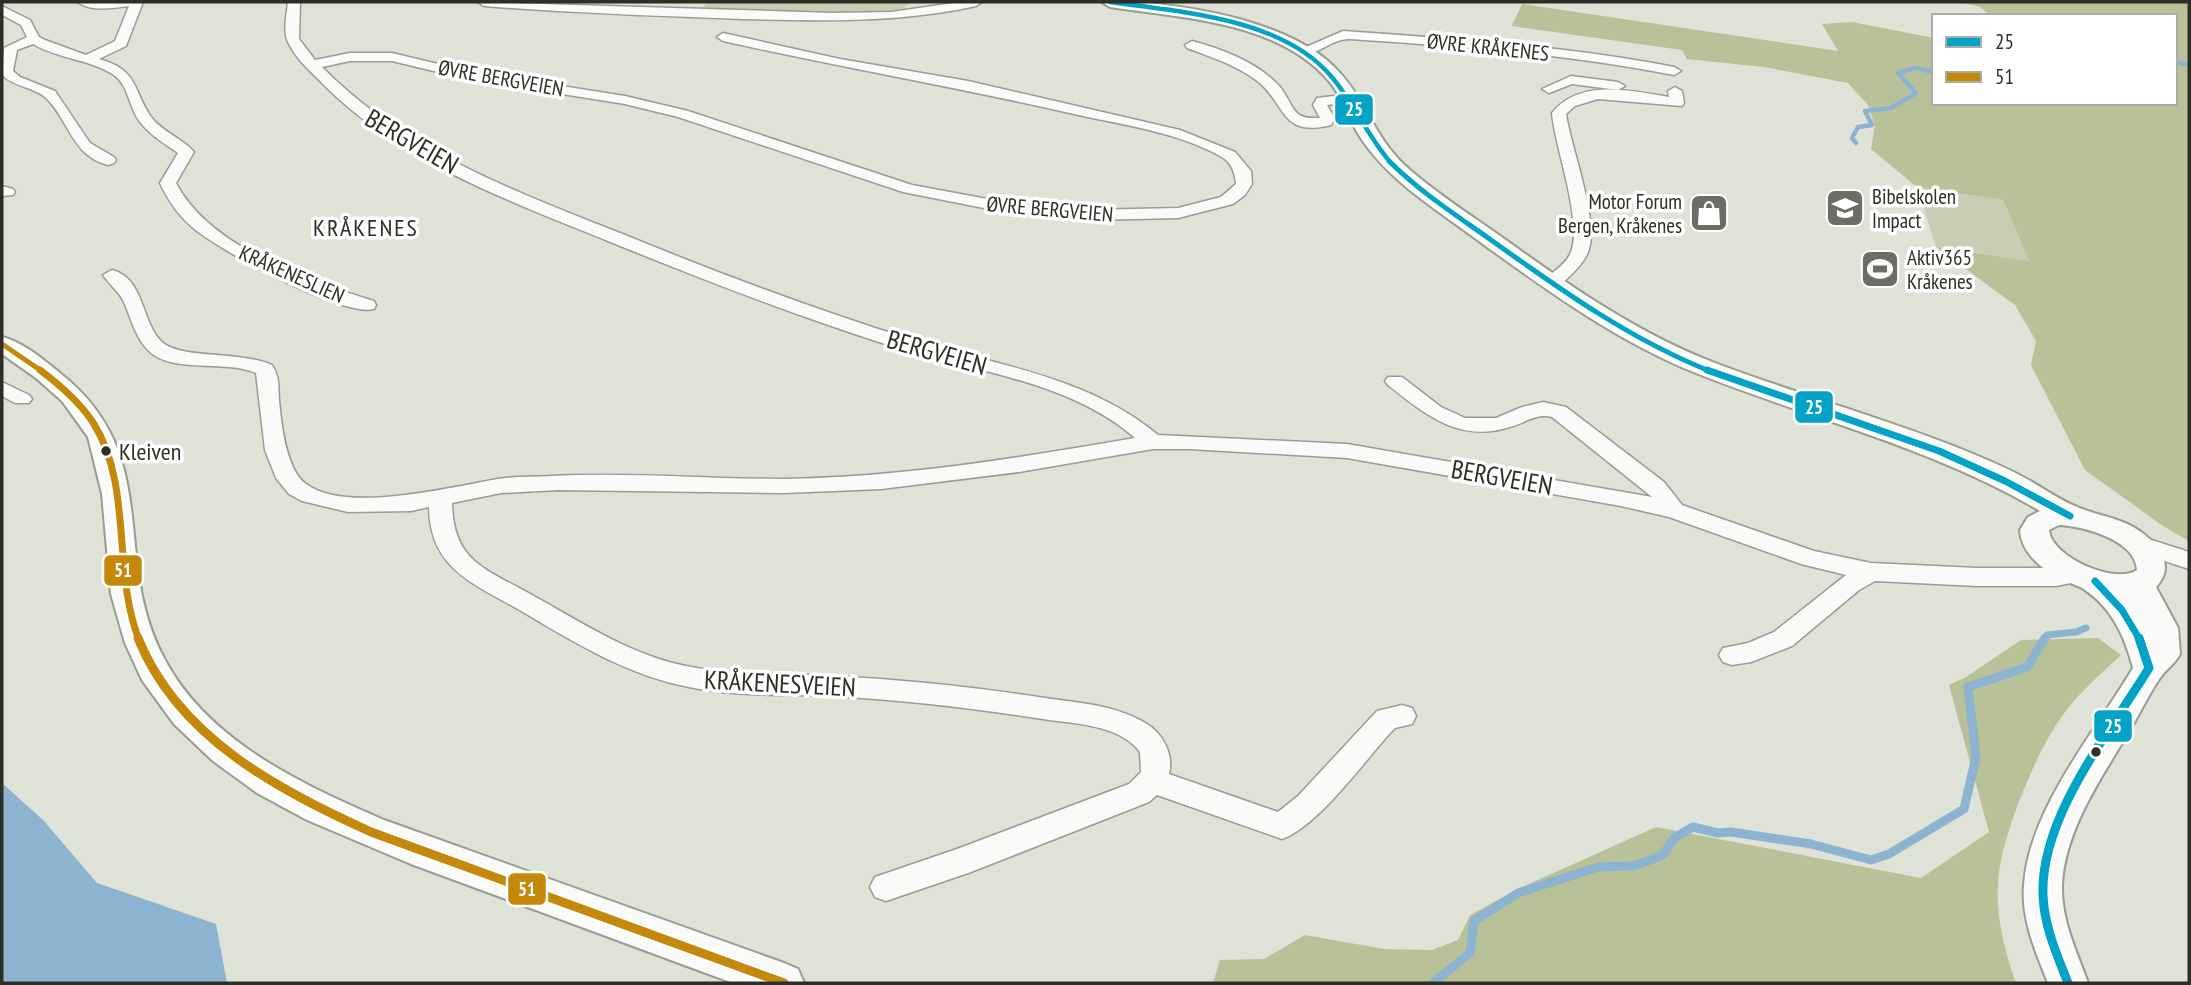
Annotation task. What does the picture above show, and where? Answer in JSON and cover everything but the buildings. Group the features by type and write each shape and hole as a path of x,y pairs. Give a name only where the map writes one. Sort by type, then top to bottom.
{"main road":[{"path":"1110,2 1248,29 1304,51 1330,70 1350,98 1374,143 1388,161 1424,191 1614,325 1670,352 2000,475 2033,491 2070,516"},
{"path":"2,344 67,391 100,435 116,497 126,593 142,645 154,670 184,712 230,754 300,797 375,832 784,983"},
{"path":"1932,449 1984,477 2040,520"},
{"path":"2068,983 2049,936 2043,886 2052,838 2149,668 2164,654 2165,643 2142,563 2105,525 2058,515 2040,520 2035,527 2034,535 2043,564 2112,585 2142,563"},
{"path":"2086,578 2111,594 2134,622 2149,668"}],"street":[{"path":"83,2 108,5 136,2 121,43 89,59"},
{"name":"BERGVEIEN","path":"294,2 293,39 337,93 386,130 544,209 681,265 841,323 1061,389 1125,418 1153,442 1251,444 1348,451 1621,498 1674,510 1783,550 1871,572 1977,577 2043,564"},
{"path":"484,2 660,13 812,17 863,16 925,6 976,2"},
{"name":"KRÅKENESLIEN","path":"2,10 26,23 34,39 52,49 113,68 125,77 145,119 186,152 169,183 179,204 195,220 235,251 259,263 333,296 368,305"},
{"name":"ØVRE KRÅKENES","path":"1304,51 1343,34 1617,60 1674,71"},
{"name":"ØVRE BERGVEIEN","path":"312,65 350,57 392,57 467,75 625,100 683,114 909,189 1009,208 1089,215 1178,213 1227,201 1239,192 1244,184 1243,170 1230,155 1175,133 968,85 840,63 723,37"},
{"path":"34,39 11,48 6,72 15,79 50,94 85,146 108,160"},
{"path":"1192,45 1269,81 1286,101 1291,116 1301,122 1326,122 1328,119 1320,105 1322,101 1350,98"},
{"name":"ØVRE KRÅKENES","path":"1549,89 1571,80 1587,80 1695,94"},
{"path":"1551,282 1559,278 1582,244 1578,209 1559,113 1573,100 1594,96 1630,96 1677,103 1675,91"},
{"path":"112,275 131,298 148,336 159,350 177,355 246,362 265,369 270,379 269,401 276,450 287,478 297,489 330,502 389,505 501,486 558,482 796,486 881,482 1019,466 1153,442"},
{"name":"BERGVEIEN","path":"1395,381 1456,423 1481,427 1503,423 1532,409 1545,408 1559,412 1656,487 1674,510"},
{"path":"2,388 22,399"},
{"name":"KRÅKENESVEIEN","path":"440,498 440,523 445,542 457,560 478,575 596,642 653,668 711,681 909,692 1087,715 1126,726 1145,738 1156,759 1153,782"},
{"path":"2142,563 2189,561"},
{"path":"2142,563 2189,569"},
{"path":"1732,655 1751,652 1783,639 1850,584 1871,572"},
{"path":"886,887 961,862 1121,801 1139,793 1153,782 1181,790 1241,815 1282,826 1308,804 1380,725 1387,719 1402,716"}],"green space":[{"path":"709,2 910,3 901,10 873,13 699,10"},
{"path":"1960,2 2189,2 2189,541 2163,526 2085,470 2031,365 2036,341 2015,305 1936,247 2029,261 2003,200 1917,187 1871,149 1875,126 1868,105 1848,83 1764,67 1687,59 1682,50 1512,26 1522,4 1838,51 1822,24 1852,22 1932,38 1932,105 2177,105 2177,14 1989,14 1980,7"},
{"path":"1917,187 2003,200 2029,261 1936,247"},
{"path":"2098,638 2121,655 2078,697 2056,725 2028,780 2004,847 1998,885 1998,910 2016,983 1213,983 1220,960 1264,959 1305,935 1384,949 1432,950 1458,940 1470,915 1518,889 1656,827 1921,878 1989,832 1949,685 1966,677 2021,640"}],"water":[{"path":"2,783 43,820 97,883 216,924 227,983 2,983"}],"waterway":[{"path":"2177,63 2189,64"},
{"path":"1856,143 1852,138 1858,127 1872,125 1865,111 1891,108 1916,93 1898,73 1915,68 1932,72"},
{"path":"2044,640 2047,635 2076,632 2086,628"},
{"path":"1433,983 1470,953 1474,921 1518,893 1598,867 1634,866 1663,855 1674,838 1693,827 1718,833 1731,832 1811,844 1871,860 1889,854 1964,809 1976,757 1968,687 2027,667 2045,638"}],"transit line":[{"name":"25","path":"1110,2 1235,23 1282,40 1304,52 1331,75 1378,147 1410,181 1599,315 1701,368 1893,433 1961,460 2070,516"},
{"name":"51","path":"2,344 64,389 94,424 109,459 116,497 125,586 133,623 142,647 173,698 221,747 278,786 371,832 784,983"},
{"name":"25","path":"2068,983 2050,935 2044,909 2043,884 2048,856 2057,828 2084,772 2149,668 2141,643 2129,620 2095,581"}],"place":[{"name":"Bibelskolen Impact","path":"1845,208"},
{"name":"Motor Forum Bergen, Kråkenes","path":"1709,213"},
{"name":"Aktiv365 Kråkenes","path":"1880,269"},
{"name":"Kleiven","path":"106,451"}],"district":[{"name":"KRÅKENES","path":"366,227"}]}
